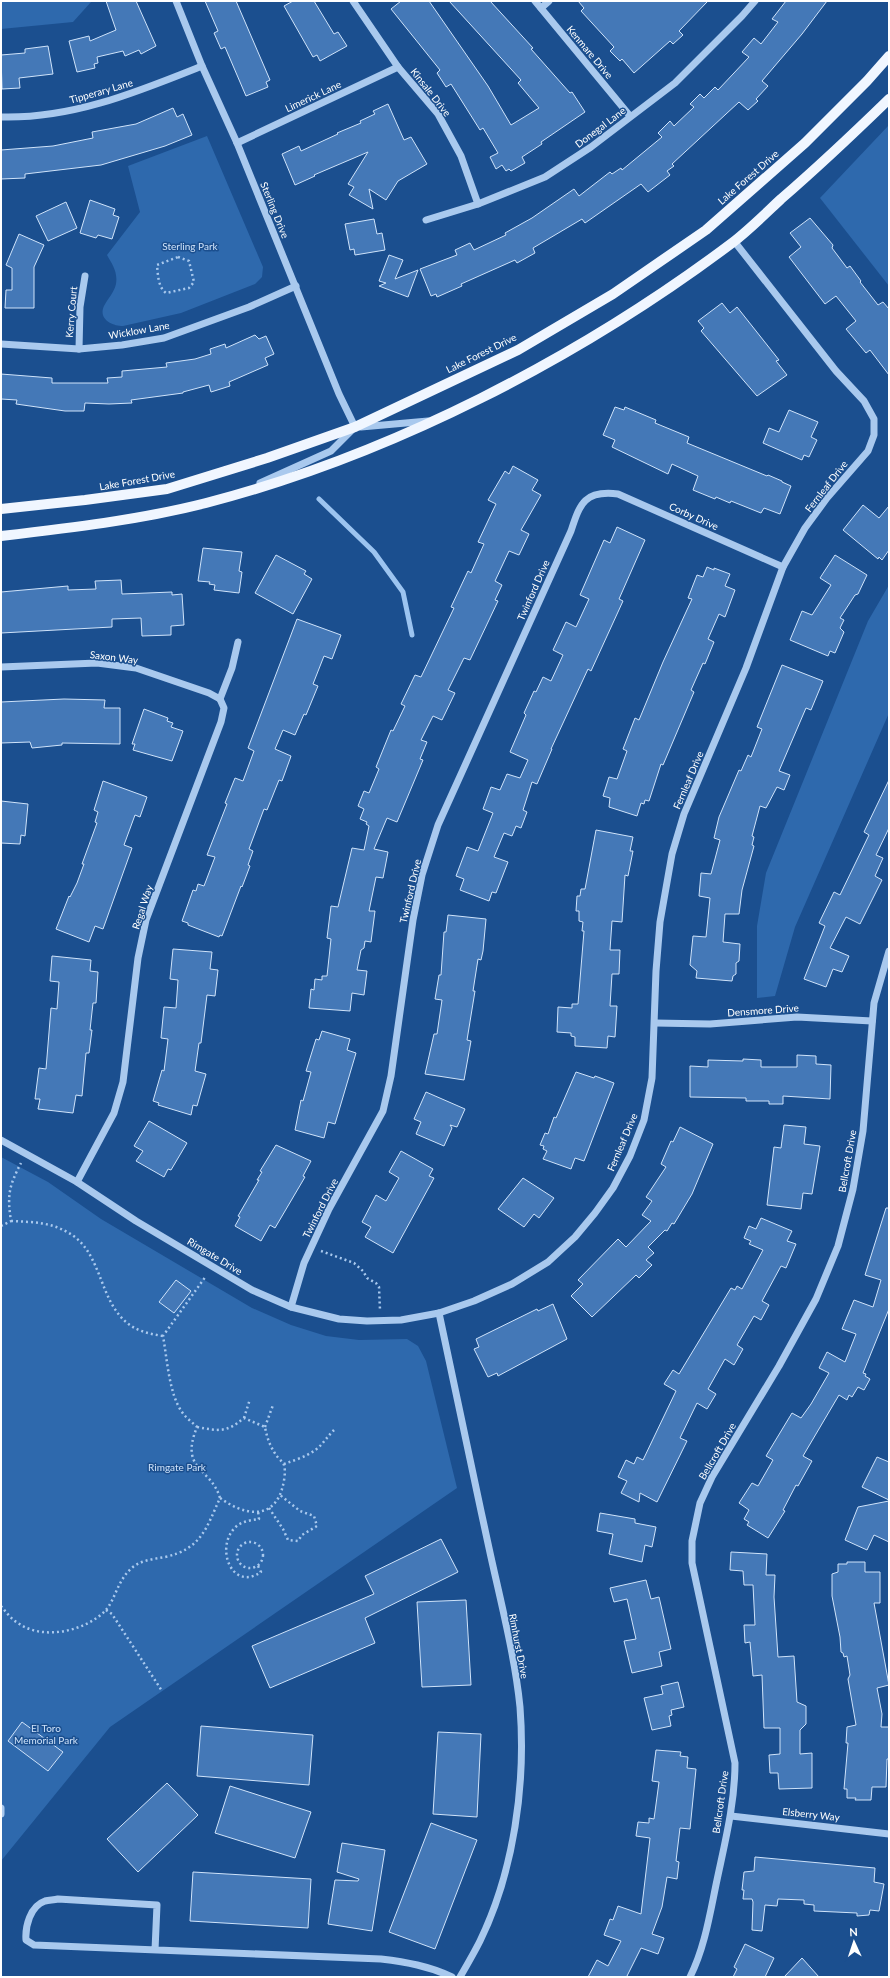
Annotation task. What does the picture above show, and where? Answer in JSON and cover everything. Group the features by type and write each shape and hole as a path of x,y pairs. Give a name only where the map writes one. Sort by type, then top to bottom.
{"main road":[{"name":"Lake Forest Drive","path":"1,509 167,489 267,458 355,427 518,350 613,294 706,230 805,143 867,81 889,56"},
{"path":"1,536 97,525 206,503 305,473 437,420 545,364 643,306 734,241 835,151 889,99"}],"street":[{"name":"Sterling Drive","path":"176,1 202,66 237,143 339,394 355,427"},
{"name":"Kinsale Drive","path":"353,1 398,67 438,114 461,156 478,204"},
{"name":"Kenmare Drive","path":"535,1 630,116"},
{"path":"541,8 550,1"},
{"name":"Donegal Lane","path":"426,220 478,204 545,177 591,147 674,83 742,16 755,1"},
{"name":"Tipperary Lane","path":"1,117 58,114 93,106 131,94 202,66"},
{"name":"Limerick Lane","path":"237,143 398,67"},
{"name":"Fernleaf Drive","path":"440,1313 512,1284 548,1262 575,1237 595,1213 613,1188 630,1156 644,1120 652,1078 656,971 661,916 672,854 684,814 746,668 784,567 805,528 827,498 868,451 874,435 874,419 864,401 836,371 734,241"},
{"name":"Kerry Court","path":"79,348 80,307 85,276"},
{"name":"Wicklow Lane","path":"1,344 79,348 122,345 164,338 249,307 296,286"},
{"path":"240,493 331,451 355,427 437,420"},
{"name":"Corby Drive","path":"594,494 606,492 618,494 784,567"},
{"name":"Twinford Drive","path":"291,1307 304,1263 329,1209 383,1111 391,1076 413,920 422,875 438,825 571,531 578,509 584,501 594,494"},
{"name":"Regal Way","path":"77,1182 114,1113 121,1090 138,958 146,920 221,722 224,708 220,699 232,668 238,642"},
{"name":"Saxon Way","path":"1,667 97,663 136,668 209,693 220,699"},
{"name":"Bellcroft Drive","path":"690,1977 701,1952 730,1816 735,1784 735,1763 694,1571 692,1541 700,1503 712,1476 779,1366 816,1299 838,1246 853,1189 863,1132 872,1022 879,984 889,951"},
{"name":"Densmore Drive","path":"655,1023 710,1024 797,1017 872,1022"},
{"name":"Rimgate Drive","path":"1,1140 77,1182 136,1220 252,1290 291,1307 339,1319 381,1321 401,1320 440,1313"},
{"name":"Rimhurst Drive","path":"440,1313 509,1643 520,1706 522,1749 521,1785 514,1831 505,1871 481,1940 460,1977"},
{"path":"1,1808 1,1814"},
{"name":"Elsberry Way","path":"730,1816 889,1834"},
{"path":"155,1950 156,1904 58,1900 44,1902 32,1912 25,1930 26,1940 34,1945 155,1950 381,1959 436,1969 452,1977"}],"path":[{"path":"178,257 189,261 194,282 189,288 166,293 163,291 160,282 157,265 178,257"},
{"path":"11,1221 8,1199 10,1188 26,1154"},
{"path":"1,1226 11,1221 45,1224 69,1232 80,1241 89,1253 110,1300 126,1322 145,1333 163,1336"},
{"path":"311,1248 354,1264 363,1271 367,1278 376,1283 379,1287 381,1321"},
{"path":"212,1266 163,1336 176,1401 181,1411 197,1427 223,1430 233,1427 244,1418 250,1399"},
{"path":"197,1427 191,1441 193,1462 217,1489 220,1498 241,1510 258,1511 269,1508 274,1505 280,1495 285,1475 284,1464 268,1442 266,1427 273,1405"},
{"path":"244,1418 266,1427"},
{"path":"284,1464 310,1454 318,1448 326,1437 334,1430"},
{"path":"269,1508 283,1529 288,1540 298,1541 302,1535 317,1526 314,1516 300,1511 280,1495"},
{"path":"1,1606 19,1624 49,1633 66,1632 80,1627 106,1610 118,1585 132,1568 140,1562 175,1554 197,1542 204,1533 220,1498"},
{"path":"258,1511 259,1519 244,1522 234,1529 225,1549 232,1568 242,1577 249,1577 261,1572 258,1566"},
{"path":"250,1542 261,1547 264,1555 258,1566 249,1568 241,1565 237,1552 242,1545 250,1542"},
{"path":"106,1610 112,1614 162,1691"}],"green space":[{"path":"1,1 91,2 73,22 1,29"},
{"path":"889,125 889,286 820,198"},
{"name":"Sterling Park","path":"207,136 263,267 262,277 255,284 181,313 123,326 115,325 107,321 103,315 104,306 114,290 116,276 114,268 107,255 140,212 128,166"},
{"path":"889,585 889,713 795,927 775,996 757,998 757,926 766,873 868,621"},
{"name":"Rimgate Park","path":"1,1157 48,1182 101,1219 252,1308 291,1325 326,1336 359,1340 407,1339 418,1346 426,1361 457,1488 110,1727 1,1861"}],"building":[{"path":"106,1 136,1 156,46 141,54 139,50 125,56 123,51 97,57 98,63 94,64 95,68 77,72 69,41 89,36 90,41 116,30"},
{"path":"205,1 236,1 270,80 266,82 268,87 246,96 225,47 221,49 214,33 218,31"},
{"path":"293,1 314,1 334,34 338,32 347,46 320,61 317,55 313,57 284,6"},
{"path":"401,1 429,1 488,86 511,125 539,108 518,83 521,80 449,1 490,1 533,48 531,49 570,93 572,92 585,112 522,157 525,163 511,171 509,169 506,171 502,165 496,169 490,157 498,153 483,128 480,130 451,84 446,87 437,73 440,70 391,9"},
{"path":"578,1 708,1 679,31 683,35 673,44 670,41 634,73 622,59 620,61 610,51 614,47 581,11 584,8"},
{"path":"786,1 827,1 802,34 762,81 768,86 756,99 758,101 748,110 739,102 672,164 674,166 667,171 670,175 648,192 641,184 585,223 582,219 533,248 535,253 517,263 515,260 461,284 462,286 437,297 436,294 431,296 420,269 457,255 455,250 470,243 474,250 506,235 505,233 532,218 574,189 579,196 610,172 612,174 621,168 622,170 662,137 658,133 670,121 674,126 694,107 690,104 700,94 704,98 715,87 718,90 749,57 742,52 754,38 761,44 778,22 772,19"},
{"path":"48,46 53,74 19,78 20,88 2,89 1,55 25,53 25,49"},
{"path":"388,104 404,140 411,137 427,164 398,181 386,200 369,189 373,209 349,195 354,187 348,184 368,152 314,175 315,176 295,185 282,154 299,146 301,151 338,134 337,133 361,123 360,121 375,114 373,111"},
{"path":"173,108 177,117 183,114 192,135 165,146 101,165 25,174 25,178 1,179 1,150 53,146 93,138 92,132 136,124"},
{"path":"90,200 115,209 113,215 119,217 112,239 98,235 96,238 80,233"},
{"path":"66,202 77,228 48,241 36,216"},
{"path":"810,218 833,245 832,248 847,268 850,266 861,281 860,282 878,305 883,302 889,309 889,375 870,350 866,353 846,329 856,321 836,296 825,304 789,257 801,247 790,233"},
{"path":"374,219 377,234 382,233 385,250 355,255 354,249 350,250 345,224"},
{"path":"19,234 44,245 34,267 34,308 5,308 6,290 12,290 12,268 6,265"},
{"path":"389,255 403,260 395,279 418,270 408,297 379,286 386,283 379,281"},
{"path":"722,303 730,313 737,307 779,360 776,361 787,375 757,396 701,331 704,328 698,321"},
{"path":"255,335 259,339 266,336 274,354 265,358 268,365 229,382 230,386 211,392 209,385 183,393 131,400 132,403 85,403 84,411 65,411 16,404 17,400 1,399 1,374 52,378 52,383 108,383 107,378 122,377 122,371 167,367 166,363 195,359 211,354 210,349 225,344 226,348"},
{"path":"615,407 624,410 625,407 656,420 655,423 689,437 687,443 767,476 768,475 791,486 780,514 764,508 761,513 731,501 730,503 716,497 715,499 693,490 698,476 672,464 668,474 612,447 615,440 603,435"},
{"path":"789,410 818,422 811,437 817,440 809,457 804,455 802,460 763,443 769,428 779,432"},
{"path":"513,466 538,480 532,490 541,495 521,530 529,534 519,555 509,551 495,581 502,585 495,600 498,601 470,660 464,658 448,690 455,693 442,720 433,716 421,740 427,742 420,759 423,760 397,822 387,818 374,849 388,852 383,878 376,877 369,911 375,911 371,942 365,941 364,948 361,950 357,970 367,971 364,995 352,993 350,1011 309,1008 311,989 314,990 315,979 322,980 322,976 327,976 331,939 327,938 331,906 338,907 352,848 364,850 369,826 366,824 367,822 360,819 364,809 358,806 364,791 369,793 379,769 376,767 391,730 393,731 405,706 401,704 415,675 421,677 454,608 451,607 468,571 471,573 484,544 478,542 496,504 488,500 505,471 509,474"},
{"path":"863,505 879,518 889,506 889,550 882,560 879,557 878,559 843,530"},
{"path":"617,527 645,540 619,599 623,601 591,671 588,669 551,749 537,784 532,782 523,810 527,812 521,828 516,826 512,836 504,833 494,857 508,862 496,893 492,892 489,901 460,890 464,879 456,876 467,847 478,851 493,813 483,809 491,787 500,790 507,774 520,778 528,760 510,752 526,715 524,713 534,691 536,692 543,677 551,681 563,655 553,650 566,622 576,627 589,599 580,595 604,540 610,543"},
{"path":"203,548 242,552 239,571 242,572 239,593 214,590 215,585 209,584 210,582 198,581"},
{"path":"276,555 306,571 304,574 312,579 293,614 255,593"},
{"path":"835,555 867,575 858,594 855,595 840,618 844,620 840,628 844,632 835,653 830,651 828,656 790,640 802,611 812,615 831,585 820,578"},
{"path":"707,567 730,574 725,586 735,590 725,617 719,614 708,639 714,642 705,664 703,663 691,690 694,692 663,765 661,764 649,801 645,800 644,804 641,803 637,816 609,807 610,798 603,796 609,777 617,779 627,751 623,749 635,718 639,720 663,662 692,599 688,598 697,575 703,577"},
{"path":"121,580 122,594 172,592 172,595 182,594 184,625 171,626 171,635 142,636 141,618 112,619 112,627 1,633 1,592 68,586 68,590 96,589 95,581"},
{"path":"297,619 341,635 332,659 324,656 313,684 318,686 306,715 304,714 295,735 283,730 275,749 291,756 282,781 279,780 267,810 264,809 249,849 253,851 248,865 250,866 222,936 220,935 219,937 188,925 188,923 182,921 193,890 196,891 198,884 204,886 215,857 207,855 227,804 225,803 235,778 243,781 254,751 248,748"},
{"path":"782,665 823,681 811,710 806,708 779,771 790,775 784,790 777,787 766,808 760,806 752,836 754,837 752,845 754,846 742,890 739,914 725,914 723,942 740,944 739,961 736,963 736,974 733,976 732,981 696,978 697,971 690,965 693,936 706,937 710,898 699,896 701,873 711,874 720,840 714,838 719,817 739,770 741,771 748,755 751,757 762,729 757,727"},
{"path":"64,699 105,700 104,708 120,708 120,744 62,743 62,745 32,748 30,742 1,743 1,702"},
{"path":"144,709 168,718 167,721 173,723 171,727 183,731 172,761 133,750 135,744 132,744"},
{"path":"889,780 889,828 876,855 883,858 875,876 882,880 860,924 846,917 830,948 849,956 842,972 833,969 826,987 804,979 825,926 819,923 834,892 840,895 869,835 864,832"},
{"path":"103,781 147,797 140,817 135,815 124,845 132,848 103,929 95,926 89,942 56,929 84,864 82,864 97,823 95,822 98,812 94,810"},
{"path":"1,801 28,804 25,836 21,835 20,844 1,843"},
{"path":"596,830 633,837 630,851 633,851 628,876 625,875 622,922 612,921 610,950 620,950 619,974 612,974 610,1006 617,1006 615,1037 608,1036 607,1048 575,1046 575,1037 571,1036 571,1033 557,1032 558,1007 572,1008 572,1004 578,1004 584,931 582,931 583,922 579,921 579,911 576,911 577,896 580,896 581,889 585,889"},
{"path":"448,915 486,919 483,951 481,960 478,959 473,991 475,991 467,1040 471,1041 464,1080 425,1074 434,1034 437,1034 442,1000 435,999 439,975 441,975 444,932 446,932"},
{"path":"173,949 212,952 210,969 218,970 215,996 207,995 201,1043 199,1043 195,1071 206,1074 197,1106 193,1105 191,1115 158,1105 159,1103 153,1101 162,1070 164,1071 168,1039 161,1038 164,1007 176,1008 178,980 170,979"},
{"path":"52,956 91,960 90,971 98,972 96,1003 93,1003 90,1030 92,1030 89,1053 86,1053 82,1096 76,1095 73,1113 38,1109 40,1099 35,1099 39,1068 46,1069 51,1008 57,1009 59,982 50,981"},
{"path":"322,1031 350,1039 347,1050 356,1053 335,1124 328,1122 324,1138 295,1130 301,1100 303,1101 311,1072 306,1071 316,1039 319,1040"},
{"path":"797,1055 816,1056 816,1064 831,1065 830,1099 783,1096 783,1104 769,1104 769,1101 746,1101 746,1098 690,1097 690,1066 708,1067 708,1060 743,1061 743,1059 761,1060 761,1067 797,1067"},
{"path":"576,1072 594,1078 595,1076 614,1083 584,1161 575,1158 571,1169 543,1159 547,1151 543,1149 544,1146 540,1145 545,1133 548,1134 554,1117 556,1118"},
{"path":"426,1092 465,1109 457,1127 450,1125 452,1128 444,1146 416,1134 421,1122 414,1119"},
{"path":"149,1121 187,1143 171,1170 168,1169 164,1177 136,1161 143,1151 134,1146"},
{"path":"784,1125 806,1127 804,1144 820,1146 812,1194 803,1193 801,1209 767,1205 774,1147 781,1148"},
{"path":"680,1127 713,1144 692,1194 674,1224 672,1223 667,1231 665,1230 648,1247 654,1253 646,1260 652,1265 639,1278 636,1275 592,1317 571,1296 583,1284 578,1280 618,1239 626,1247 651,1221 642,1215 652,1201 646,1197 666,1167 661,1164 671,1141 673,1142"},
{"path":"276,1145 311,1161 303,1176 305,1177 275,1228 270,1225 261,1241 235,1226 240,1217 238,1216 259,1180 257,1180 262,1172 260,1171"},
{"path":"401,1151 433,1169 429,1176 434,1178 393,1253 365,1237 371,1227 362,1222 376,1195 386,1201 399,1178 389,1172"},
{"path":"523,1178 554,1198 539,1218 534,1214 524,1227 498,1209"},
{"path":"886,1208 889,1208 889,1309 863,1373 870,1379 864,1390 858,1387 852,1397 849,1395 847,1400 839,1395 803,1456 812,1461 798,1486 796,1485 783,1510 785,1511 768,1538 747,1525 749,1522 744,1519 749,1510 739,1503 752,1483 758,1486 773,1460 766,1456 792,1413 801,1418 811,1404 829,1373 819,1368 827,1352 845,1362 856,1334 842,1329 854,1300 873,1307 881,1280 865,1275"},
{"path":"761,1218 792,1231 787,1241 796,1244 786,1268 781,1266 762,1301 769,1305 761,1320 754,1316 737,1345 743,1349 734,1365 725,1359 708,1389 716,1394 707,1409 697,1403 680,1438 687,1441 657,1502 640,1493 639,1502 621,1493 627,1481 618,1477 626,1460 634,1464 637,1457 643,1460 676,1391 664,1384 673,1370 679,1374 731,1288 735,1290 737,1286 742,1289 763,1250 749,1244 751,1241 744,1238 749,1226 756,1229"},
{"path":"176,1280 191,1291 174,1313 159,1302"},
{"path":"553,1304 567,1339 498,1376 497,1373 488,1377 474,1349 479,1347 476,1339 537,1309 538,1311"},
{"path":"877,1457 889,1462 889,1500 862,1487"},
{"path":"889,1501 889,1542 874,1535 867,1550 845,1540 858,1507"},
{"path":"600,1513 635,1519 635,1523 656,1527 652,1547 645,1545 642,1562 609,1554 613,1534 597,1531"},
{"path":"441,1539 458,1572 365,1618 375,1643 270,1688 252,1646 374,1594 365,1576"},
{"path":"731,1552 767,1554 766,1575 775,1575 774,1597 778,1657 794,1656 797,1702 806,1706 806,1724 800,1730 800,1754 812,1753 812,1788 779,1789 778,1773 770,1773 769,1755 780,1754 780,1728 764,1728 762,1675 753,1676 750,1642 745,1643 744,1625 755,1625 753,1585 744,1585 743,1571 730,1570"},
{"path":"847,1562 865,1562 865,1572 880,1572 880,1603 874,1603 889,1685 877,1688 882,1714 881,1727 889,1727 889,1759 887,1759 886,1787 872,1787 871,1800 855,1800 856,1798 847,1798 847,1789 844,1789 848,1743 846,1743 847,1727 856,1725 848,1679 850,1675 847,1656 844,1657 843,1653 841,1652 840,1637 832,1596 832,1574 838,1572 838,1564 847,1564"},
{"path":"646,1580 651,1599 659,1597 671,1649 659,1652 662,1666 632,1673 624,1641 636,1639 627,1599 614,1602 610,1588"},
{"path":"466,1600 471,1685 422,1687 417,1602"},
{"path":"678,1682 684,1707 671,1710 672,1715 669,1716 671,1726 652,1730 644,1698 663,1694 661,1686"},
{"path":"22,1722 63,1752 48,1771 8,1741"},
{"path":"201,1726 313,1735 309,1785 197,1776"},
{"path":"438,1732 481,1734 477,1817 433,1814"},
{"path":"656,1750 681,1752 680,1756 688,1757 687,1768 696,1769 690,1829 680,1828 676,1861 679,1862 677,1879 667,1877 662,1907 652,1934 664,1938 658,1954 641,1948 627,1976 629,1977 588,1977 597,1960 608,1966 621,1941 604,1935 610,1919 613,1920 618,1906 641,1914 650,1838 636,1836 638,1822 649,1823 649,1818 654,1819 659,1782 652,1781"},
{"path":"167,1783 198,1815 138,1872 107,1839"},
{"path":"230,1786 311,1812 295,1858 215,1833"},
{"path":"431,1823 477,1840 435,1949 389,1932"},
{"path":"342,1843 385,1850 372,1931 328,1924 335,1880 358,1881 359,1879 337,1872"},
{"path":"755,1857 875,1868 874,1882 884,1884 879,1911 870,1910 869,1915 857,1916 857,1913 814,1911 814,1905 804,1904 804,1900 778,1899 777,1906 765,1905 762,1931 752,1930 753,1902 752,1899 743,1899 744,1890 742,1890 744,1872 754,1871"},
{"path":"193,1872 311,1879 308,1928 190,1921"},
{"path":"745,1944 774,1958 765,1977 733,1977 737,1969 734,1967"},
{"path":"802,1958 819,1977 784,1977"}],"waterway":[{"path":"319,499 374,552 403,592 412,635"}],"park label":[{"name":"El Toro Memorial Park","path":"46,1734"}]}
